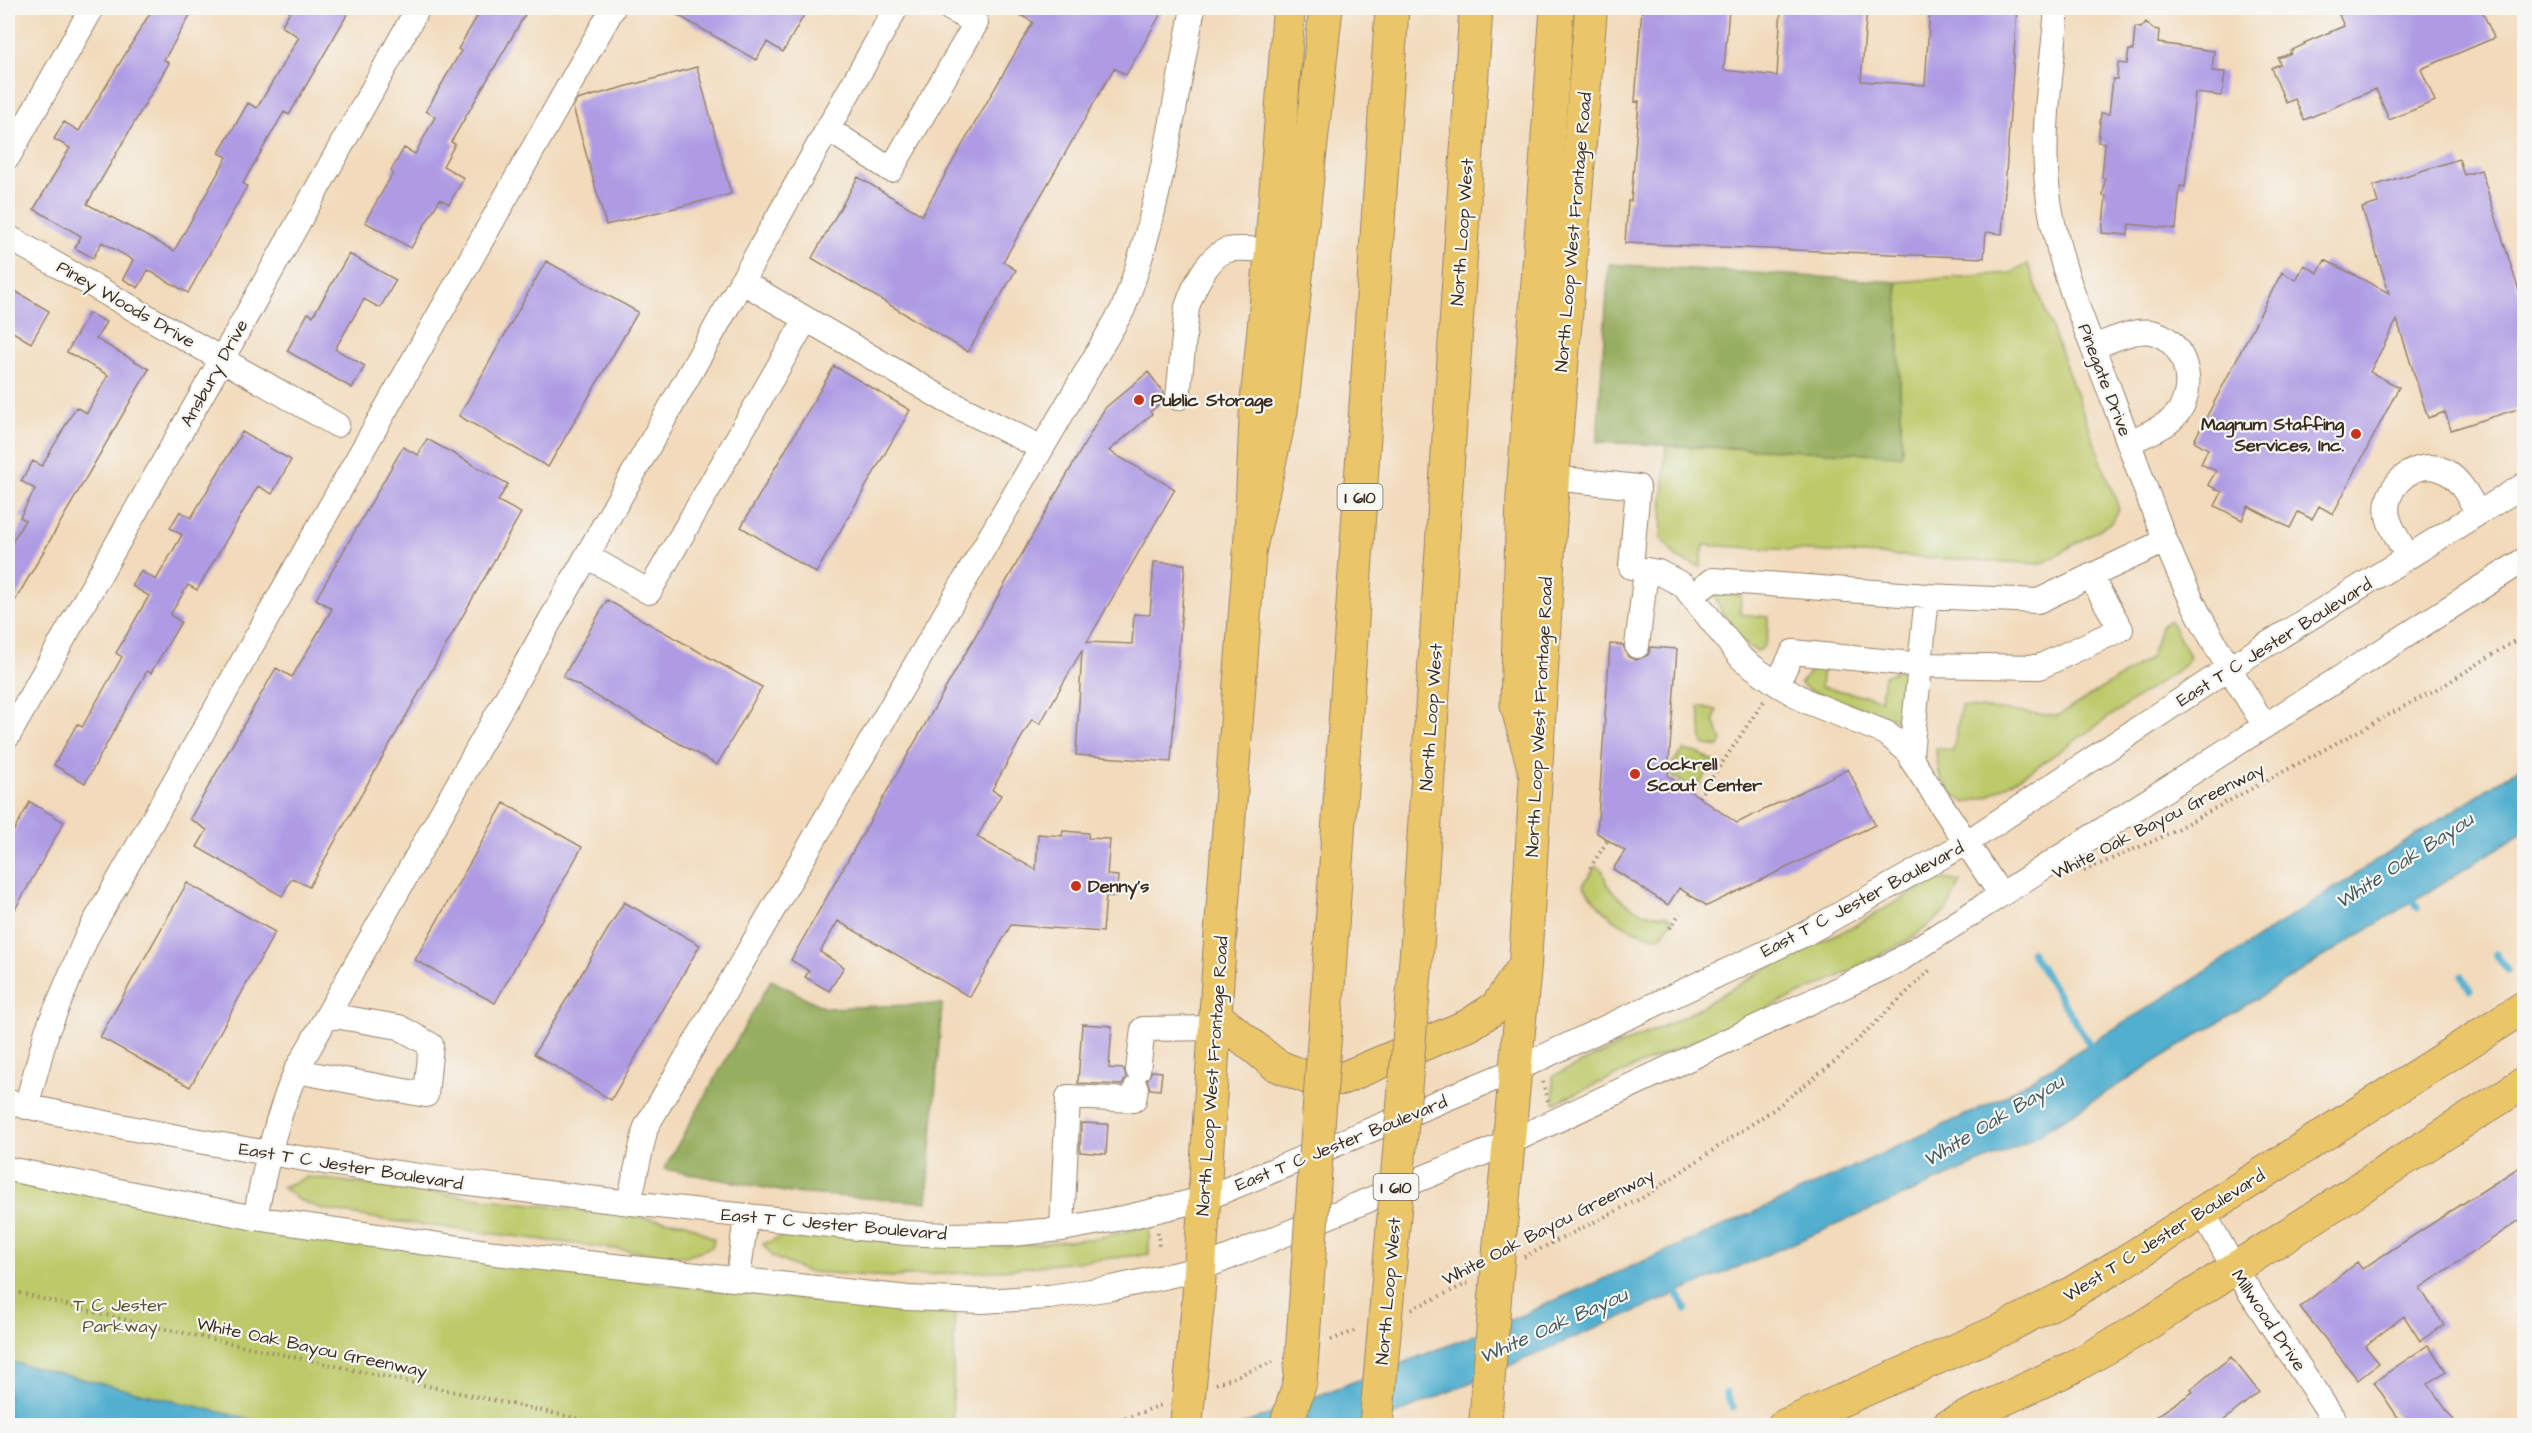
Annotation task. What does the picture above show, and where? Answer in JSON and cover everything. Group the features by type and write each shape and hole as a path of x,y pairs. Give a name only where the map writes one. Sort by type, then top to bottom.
{"highway":[{"path":"1250,547 1281,411 1326,8"},
{"name":"I 610","path":"1297,1425 1392,8"},
{"name":"North Loop West","path":"1376,1425 1416,948 1476,8"},
{"path":"1535,772 1517,705 1522,497 1557,8"},
{"path":"1286,1425 1300,1382"}],"main road":[{"name":"North Loop West Frontage Road","path":"1177,1414 1197,1303 1200,1269 1250,547 1256,406 1271,251 1289,8"},
{"name":"North Loop West Frontage Road","path":"1485,1425 1513,1071 1525,965 1553,478 1590,8"},
{"path":"1216,1022 1276,1065 1308,1078 1341,1079 1469,1025 1496,1007 1525,965"},
{"name":"West T C Jester Boulevard","path":"1783,1425 2001,1330 2070,1294 2524,1007"},
{"path":"1947,1425 2073,1367 2143,1327 2524,1083"}],"street":[{"path":"8,157 92,8"},
{"name":"Ansbury Drive","path":"8,736 418,8"},
{"path":"17,1105 87,936 613,8"},
{"path":"255,1218 281,1107 296,1071 896,8"},
{"path":"828,129 891,170 976,23 948,8"},
{"path":"629,1202 646,1127 1123,309 1139,268 1154,209 1193,8"},
{"name":"Pinegate Drive","path":"2057,8 2046,144 2046,172 2056,232 2069,282 2186,589 2229,668 2265,726"},
{"name":"Piney Woods Drive","path":"8,237 338,425"},
{"path":"1178,398 1187,307 1194,290 1212,260 1227,250 1271,251"},
{"path":"741,281 945,400 1042,448"},
{"path":"587,556 649,592 806,319"},
{"path":"2092,347 2138,332 2155,333 2173,343 2186,364 2188,385 2182,404 2171,420 2129,442"},
{"path":"2408,557 2388,519 2390,498 2398,481 2412,469 2430,466 2447,472 2460,485 2478,513"},
{"path":"1553,478 1638,487 1631,567 1659,572 1683,585 1742,659 1776,684 1808,702 1887,733 1911,754"},
{"name":"East T C Jester Boulevard","path":"17,1105 268,1155 445,1181 746,1216 946,1235 1012,1234 1062,1229 1128,1217 1204,1199 1513,1071 1803,935 1966,843 2229,668 2524,485"},
{"path":"1693,595 1713,580 1927,596 2038,601 2166,541"},
{"path":"8,1168 255,1218 495,1253 908,1298 982,1300 1073,1294 1200,1269 1508,1143 1896,962 2524,560"},
{"path":"1776,684 1793,652 1921,665 2039,667 2121,629 2090,576"},
{"path":"1637,646 1645,579"},
{"path":"1927,596 1911,754 1913,762 2001,895"},
{"path":"296,1071 426,1095 431,1045 399,1027 328,1015"},
{"path":"1062,1229 1068,1097 1134,1100 1143,1029 1216,1022"},
{"name":"Millwood Drive","path":"2203,1212 2234,1268 2338,1425"},
{"path":"738,1279 746,1216"}],"path":[{"name":"White Oak Bayou Greenway","path":"2078,874 2160,838 2446,684 2524,635"},
{"path":"1699,797 1776,684"},
{"path":"1590,868 1608,840"},
{"path":"1670,928 1680,913"},
{"name":"White Oak Bayou Greenway","path":"1514,1262 1642,1198 1773,1110 1838,1059 1936,965"},
{"path":"1543,1081 1548,1102"},
{"path":"1158,1226 1159,1249"},
{"name":"White Oak Bayou Greenway","path":"1403,1312 1474,1281"},
{"name":"White Oak Bayou Greenway","path":"8,1290 138,1323 612,1425"},
{"path":"1328,1341 1360,1329"},
{"path":"1211,1386 1274,1362"},
{"path":"1090,1425 1126,1418 1177,1414"}],"green space":[{"path":"1609,264 1897,282 1902,455 1597,442"},
{"path":"2028,264 2119,509 2112,522 2042,564 1704,545 1700,567 1677,558 1661,538 1666,446 1902,454 1897,282 2011,273"},
{"path":"1717,593 1741,595 1740,614 1768,617 1767,636 1762,648 1758,651 1751,648 1738,636 1722,611 1715,596"},
{"path":"2170,620 2189,656 2186,664 2038,766 1987,797 1965,803 1946,786 1939,774 1936,748 1953,751 1961,706 2058,716 2150,658 2162,625"},
{"path":"1823,665 1821,687 1881,699 1884,676 1900,670 1916,677 1905,722 1810,691 1800,683 1811,671"},
{"path":"1699,706 1717,710 1714,720 1722,741 1719,747 1706,745 1702,741"},
{"path":"1684,750 1700,754 1715,762 1695,790 1673,776 1673,762"},
{"path":"1596,866 1603,871 1611,889 1618,897 1645,913 1665,915 1673,920 1662,935 1658,937 1624,926 1598,905 1583,885"},
{"path":"1938,878 1961,882 1946,911 1914,937 1840,976 1554,1103 1553,1076 1685,1016 1785,958 1856,925"},
{"path":"771,980 825,1008 942,1004 927,1202 791,1193 664,1169"},
{"path":"307,1177 686,1223 714,1239 712,1247 686,1256 385,1220 322,1209 299,1200 282,1187"},
{"name":"T C Jester Parkway","path":"8,1178 362,1239 598,1275 836,1302 955,1310 952,1425 8,1426"},
{"path":"1149,1226 1149,1254 993,1271 892,1277 807,1272 773,1257 763,1244 801,1229 913,1244 1013,1246 1098,1238"}],"water":[{"name":"White Oak Bayou","path":"2524,765 2524,832 2023,1144 1372,1425 1239,1426 1488,1330 1786,1198 2000,1099 2190,982"},
{"path":"8,1361 274,1425 8,1425"}],"building":[{"path":"153,8 194,8 164,60 169,63 87,204 174,251 227,157 219,153 248,103 257,108 299,37 281,26 292,8 351,8 289,115 284,112 243,183 247,186 188,293 148,270 138,288 123,279 133,260 102,242 93,258 75,248 81,236 34,209 70,148 54,139 64,122 79,131"},
{"path":"482,8 529,8 451,142 455,144 443,166 464,178 449,204 440,199 411,248 365,222 393,173 391,171 404,148 415,154 435,117 426,111 461,51 458,49"},
{"path":"665,8 808,8 783,52 767,42 756,60"},
{"path":"1008,8 1164,8 1126,75 1114,68 1003,262 1016,270 968,352 812,258 858,177 922,215 1033,22"},
{"path":"1642,8 1729,8 1724,70 1777,76 1781,8 1867,8 1861,81 1925,85 1930,8 2017,8 2002,234 1986,232 1984,258 1625,243 1628,201 1631,201 1639,101 1635,102"},
{"path":"2356,8 2481,8 2494,38 2421,69 2435,101 2389,120 2376,89 2304,120 2295,99 2286,103 2271,68 2280,64 2278,58 2291,53 2290,51 2344,26 2339,15"},
{"path":"2146,22 2153,29 2159,30 2158,43 2214,51 2212,71 2225,72 2222,96 2195,93 2185,187 2180,186 2176,229 2129,224 2128,235 2102,233 2106,196 2103,196 2105,178 2102,178 2105,143 2098,142 2101,113 2109,114 2113,79 2117,79 2118,63 2127,64 2129,50 2133,50 2135,27 2141,28"},
{"path":"697,67 731,194 606,225 573,107 577,100"},
{"path":"2459,159 2464,175 2481,170 2524,307 2524,407 2451,430 2445,412 2428,418 2397,320 2370,372 2399,387 2333,514 2319,506 2312,519 2298,512 2290,528 2248,506 2242,520 2215,506 2222,492 2208,485 2216,471 2201,464 2208,449 2194,441 2282,272 2296,280 2304,265 2318,273 2325,260 2389,293 2362,208 2378,203 2373,186"},
{"path":"349,254 396,280 380,308 364,299 335,349 365,366 352,388 287,351 308,313 313,316"},
{"path":"546,261 638,312 548,467 459,416"},
{"path":"8,287 49,311 31,343 8,329"},
{"path":"89,313 106,322 96,339 149,369 8,613 8,549 25,520 20,517 35,489 21,481 33,461 42,466 76,407 87,413 108,375 67,352"},
{"path":"834,366 910,410 816,573 741,527"},
{"path":"1148,372 1164,393 1164,400 1150,412 1152,414 1109,451 1175,489 1087,642 1132,644 1134,614 1150,615 1154,562 1185,564 1171,762 1076,755 1082,650 1040,724 1032,719 992,790 1001,795 977,837 1036,870 1038,834 1062,836 1063,831 1088,833 1088,838 1110,839 1107,875 1118,876 1116,897 1106,896 1103,932 1011,925 970,997 838,921 820,952 844,967 829,991 805,977 809,971 791,960 1105,408"},
{"path":"242,432 291,460 272,494 258,486 197,590 188,585 170,615 181,622 151,673 147,671 85,783 54,765 77,724 82,727 122,657 116,653 149,596 132,586 141,571 156,580 182,535 170,528 180,511 191,518"},
{"path":"427,439 508,484 498,501 521,513 309,887 292,878 282,896 197,847 207,830 190,819 276,668 292,677 332,609 316,599 403,447 418,455"},
{"path":"607,600 762,687 717,765 563,677"},
{"name":"Cockrell Scout Center","path":"1610,644 1623,645 1628,657 1636,660 1648,655 1651,647 1677,649 1668,776 1737,823 1848,769 1875,825 1707,906 1679,888 1668,905 1613,869 1625,851 1597,833"},
{"path":"30,802 64,822 8,922 8,841"},
{"path":"504,803 582,847 495,1003 415,960"},
{"path":"187,883 275,932 190,1087 100,1037"},
{"path":"624,902 700,945 611,1100 534,1054"},
{"path":"1082,1024 1112,1026 1109,1068 1124,1069 1126,1078 1122,1085 1078,1083"},
{"path":"1152,1071 1162,1072 1160,1090 1150,1089 1147,1080"},
{"path":"1081,1123 1108,1124 1106,1154 1080,1152"},
{"path":"2524,1164 2524,1217 2420,1288 2444,1325 2420,1341 2404,1316 2365,1346 2379,1363 2358,1380 2300,1307 2357,1262 2362,1269"},
{"path":"2428,1345 2446,1371 2428,1384 2457,1425 2403,1425 2374,1382"},
{"path":"2231,1357 2259,1392 2218,1425 2143,1425 2193,1392 2191,1389"}],"waterway":[{"path":"2408,895 2417,908"},
{"path":"2031,952 2094,1051"},
{"path":"2496,954 2507,970"},
{"path":"2462,976 2470,990"},
{"path":"1675,1288 1686,1310"},
{"path":"1726,1393 1733,1408"}],"place":[{"name":"Public Storage","path":"1139,400"},
{"name":"Magnum Staffing Services, Inc.","path":"2356,434"},
{"name":"Cockrell Scout Center","path":"1635,774"},
{"name":"Denny's","path":"1076,886"}]}
